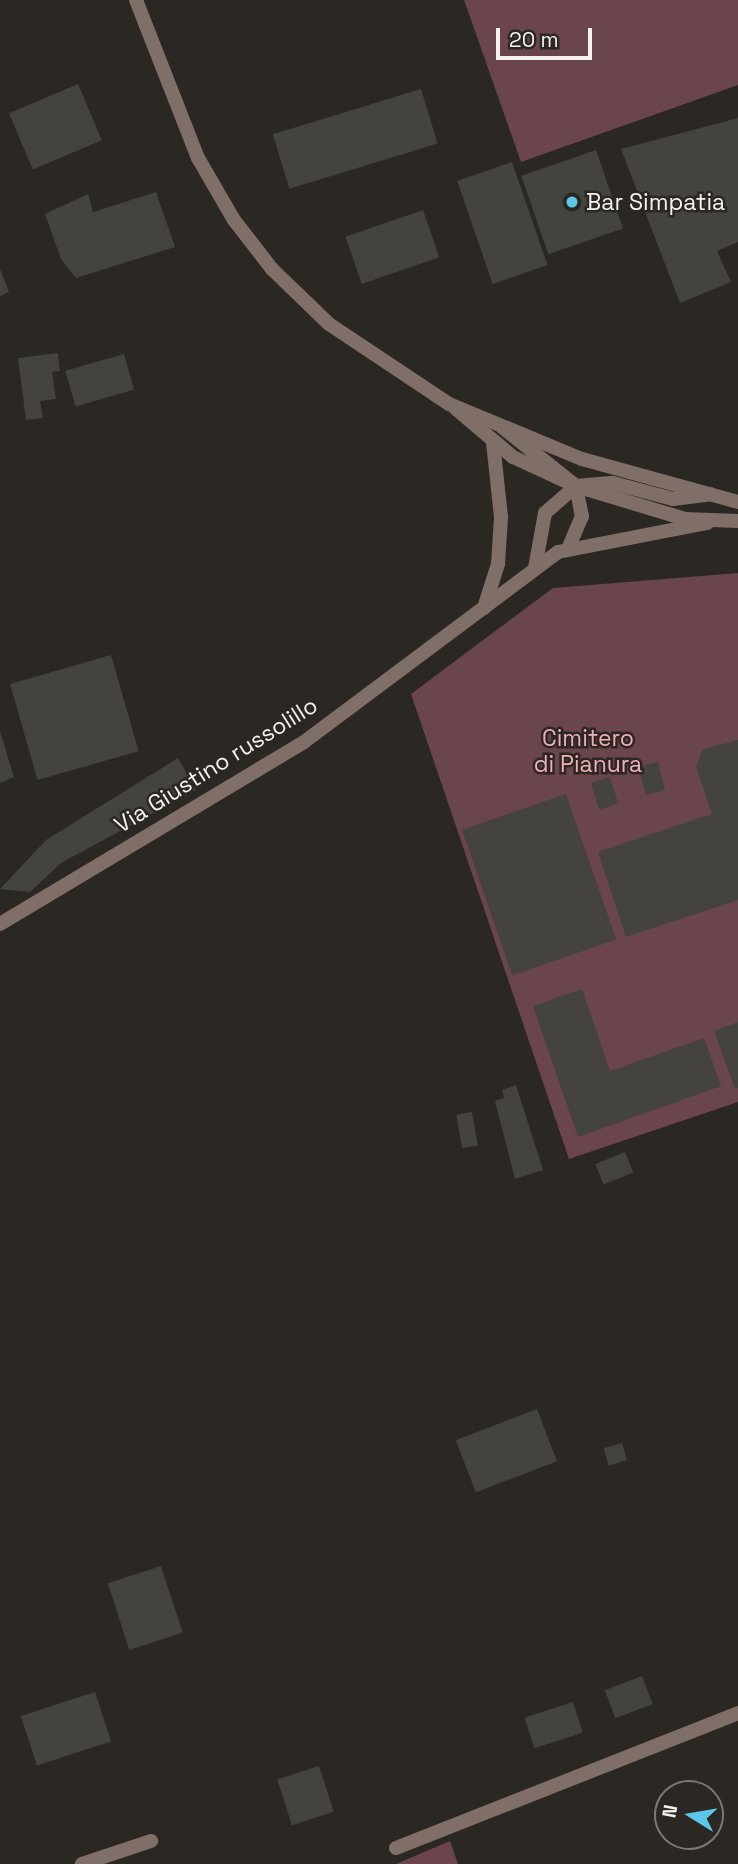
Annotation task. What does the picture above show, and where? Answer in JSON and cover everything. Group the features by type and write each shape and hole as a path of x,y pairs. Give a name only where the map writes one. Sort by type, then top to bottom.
{"street":[{"path":"136,0 198,158 272,270 329,324 449,404 492,442 576,486 711,523"},
{"path":"449,404 582,459 738,502"},
{"path":"496,422 576,486 582,516 569,546"},
{"path":"484,609 498,564 501,517 492,442"},
{"path":"535,568 545,513 576,486 613,483 673,499 711,494"},
{"path":"569,546 738,521"},
{"name":"Via Giustino russolillo","path":"0,924 303,742 484,609 535,568 569,546"},
{"path":"397,1848 738,1713"},
{"path":"82,1864 151,1841"}],"green space":[{"path":"464,0 738,0 738,85 521,162"},
{"name":"Cimitero di Pianura","path":"738,573 738,1102 569,1159 411,694 553,588"},
{"path":"450,1841 458,1864 396,1864"}],"building":[{"path":"78,84 102,140 33,169 9,113"},
{"path":"421,89 438,144 289,189 273,134"},
{"path":"738,118 738,242 717,251 731,282 680,303 621,149"},
{"name":"Bar Simpatia","path":"596,150 623,228 548,254 521,176"},
{"path":"512,162 547,265 493,284 457,181"},
{"path":"156,192 175,247 76,278 61,259 45,214 88,194 93,212"},
{"path":"423,210 439,257 362,284 345,237"},
{"path":"0,269 9,292 0,296"},
{"path":"58,353 60,371 52,372 56,399 40,401 43,418 26,420 18,358"},
{"path":"124,354 134,390 76,406 65,371"},
{"path":"111,655 139,751 38,780 10,684"},
{"path":"0,731 14,777 0,783"},
{"path":"738,740 738,900 626,937 598,852 712,814 696,766 703,749"},
{"path":"178,758 196,790 61,863 30,892 0,889 46,840"},
{"path":"658,762 665,790 646,795 639,767"},
{"path":"610,777 618,804 599,810 591,783"},
{"path":"566,794 616,940 512,975 462,830"},
{"path":"582,989 610,1071 704,1038 721,1086 578,1137 533,1006"},
{"path":"738,1022 738,1088 735,1089 714,1031"},
{"path":"516,1085 543,1170 515,1179 495,1101 504,1098 502,1090"},
{"path":"472,1112 478,1145 462,1148 456,1115"},
{"path":"625,1152 633,1172 604,1184 595,1164"},
{"path":"537,1409 557,1461 476,1492 456,1440"},
{"path":"622,1443 627,1460 609,1466 604,1448"},
{"path":"161,1566 183,1633 129,1650 108,1583"},
{"path":"642,1676 653,1704 615,1718 605,1690"},
{"path":"95,1692 111,1741 37,1766 21,1716"},
{"path":"573,1702 583,1732 534,1748 524,1718"},
{"path":"319,1766 334,1812 292,1825 277,1780"}],"place":[{"name":"Bar Simpatia","path":"572,202"}]}
